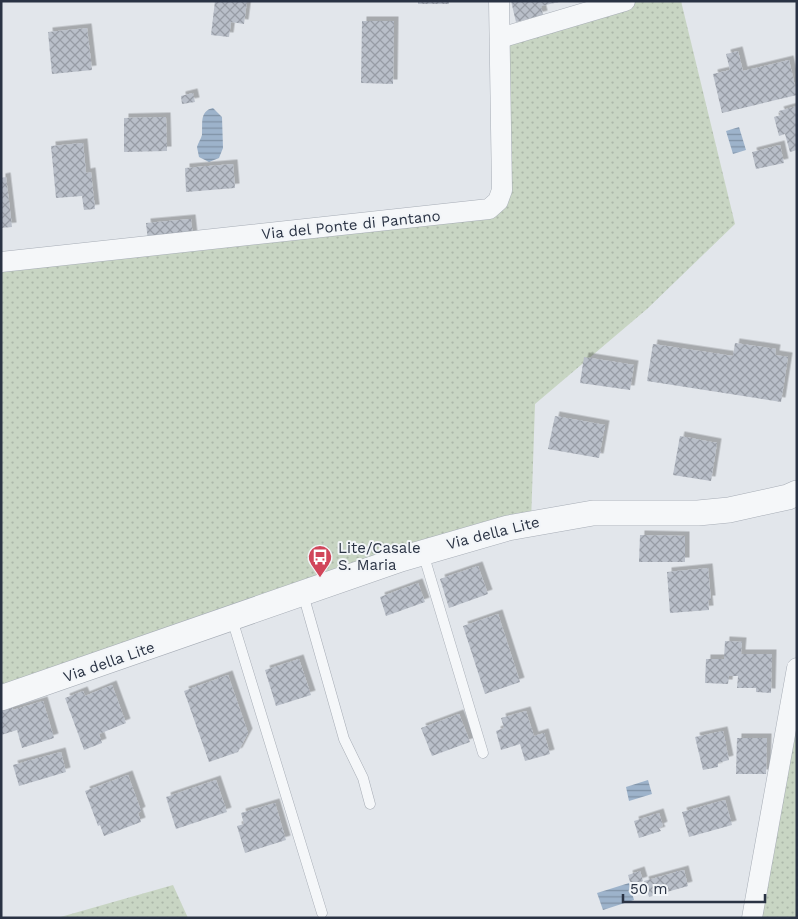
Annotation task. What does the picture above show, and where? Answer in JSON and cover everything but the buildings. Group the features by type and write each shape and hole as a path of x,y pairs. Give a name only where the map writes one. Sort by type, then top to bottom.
{"street":[{"name":"Via del Ponte di Pantano","path":"1,262 488,209 498,201 502,190 499,1"},
{"path":"500,38 625,1"},
{"name":"Via della Lite","path":"1,698 423,552 508,528 557,518 613,512 719,511 754,506 797,493"},
{"path":"752,918 797,668"}],"lane":[{"path":"423,552 483,753"},
{"path":"303,594 342,732 362,778 370,804"},
{"path":"232,619 322,913"}],"green space":[{"path":"625,1 681,1 735,224 647,309 535,404 531,523 1,698 1,262 494,205 500,38"},
{"path":"797,666 797,918 750,918"},
{"path":"173,885 188,918 57,918"}],"water":[{"path":"213,108 222,117 223,148 219,158 209,162 199,157 197,147 202,135 204,115"},
{"path":"739,127 746,150 733,154 726,131"},
{"path":"648,780 652,794 629,801 626,787"},
{"path":"629,883 634,900 603,910 597,893"}],"place":[{"name":"Lite/Casale S. Maria","path":"320,578"}]}
